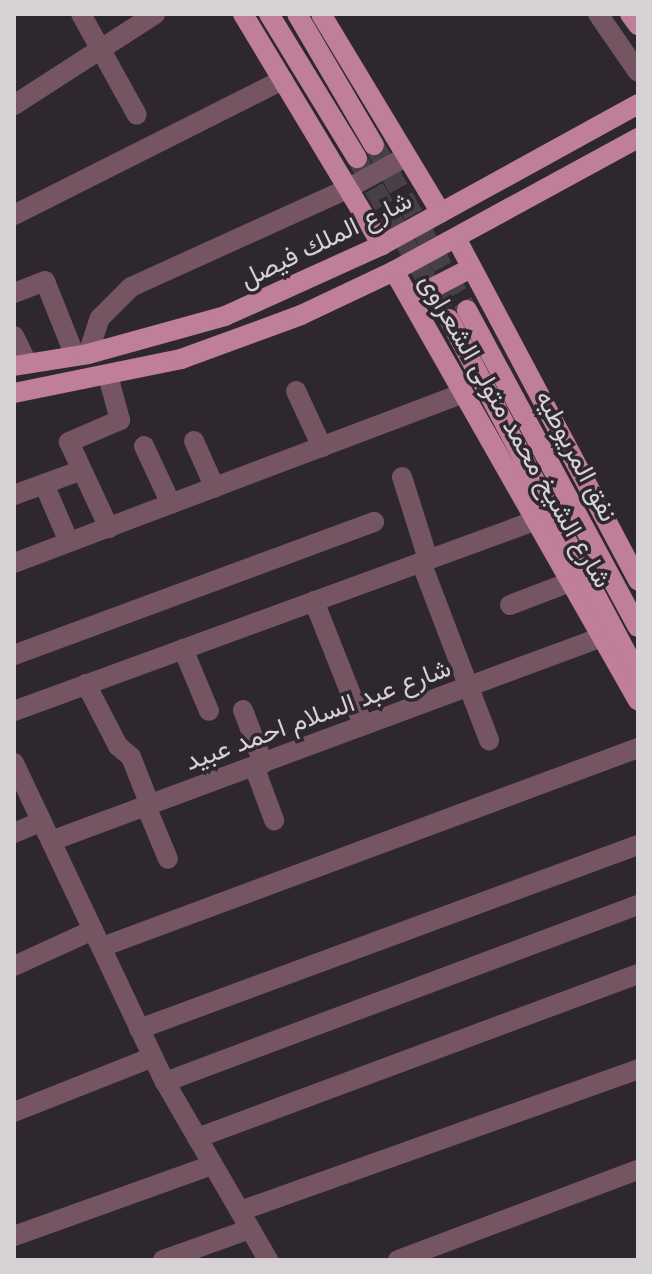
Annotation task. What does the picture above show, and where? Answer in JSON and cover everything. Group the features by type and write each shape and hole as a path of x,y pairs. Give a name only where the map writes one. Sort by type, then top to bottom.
{"main road":[{"path":"243,14 382,245"},
{"path":"269,14 366,152 297,14"},
{"path":"321,14 441,213"},
{"path":"630,14 638,25"},
{"name":"شارع الملك فيصل","path":"20,364 82,355 225,316 382,245 638,104"},
{"name":"شارع الملك فيصل","path":"14,393 108,376 244,338 394,271 638,138"},
{"name":"شارع الشيخ محمد متولى الشعراوى","path":"456,238 638,581"},
{"path":"411,299 471,268"},
{"name":"شارع الشيخ محمد متولى الشعراوى","path":"394,271 638,700"},
{"name":"نفق المريوطيه","path":"638,627 458,314 638,674"}],"street":[{"path":"81,14 137,115"},
{"path":"14,105 155,14"},
{"path":"598,14 638,72"},
{"path":"14,215 283,80"},
{"path":"82,355 100,318 131,287 347,189 407,156"},
{"path":"14,293 46,281 82,355"},
{"path":"14,336 20,364"},
{"path":"108,376 120,420 69,442 109,528"},
{"path":"296,391 322,447"},
{"path":"14,563 462,394"},
{"path":"194,441 215,488"},
{"path":"144,446 171,504"},
{"path":"14,495 82,470"},
{"path":"402,477 425,561 489,740"},
{"path":"44,484 69,542"},
{"path":"14,711 534,521"},
{"path":"14,655 374,522"},
{"path":"510,605 570,582"},
{"path":"314,601 363,725"},
{"name":"شارع عبد السلام احمد عبيد","path":"51,841 602,637"},
{"path":"183,649 209,711"},
{"path":"86,684 118,746 131,757 168,859"},
{"path":"243,710 274,820"},
{"path":"14,966 638,748"},
{"path":"14,763 18,784 42,821 165,1082 268,1260"},
{"path":"14,833 42,821"},
{"path":"139,1029 638,845"},
{"path":"165,1082 638,905"},
{"path":"197,1138 638,974"},
{"path":"14,1112 153,1057"},
{"path":"163,1260 245,1220 638,1069"},
{"path":"14,1236 212,1165"},
{"path":"398,1260 638,1170"}],"tunnel":[{"path":"374,145 467,310"},
{"path":"359,162 449,319"}]}
